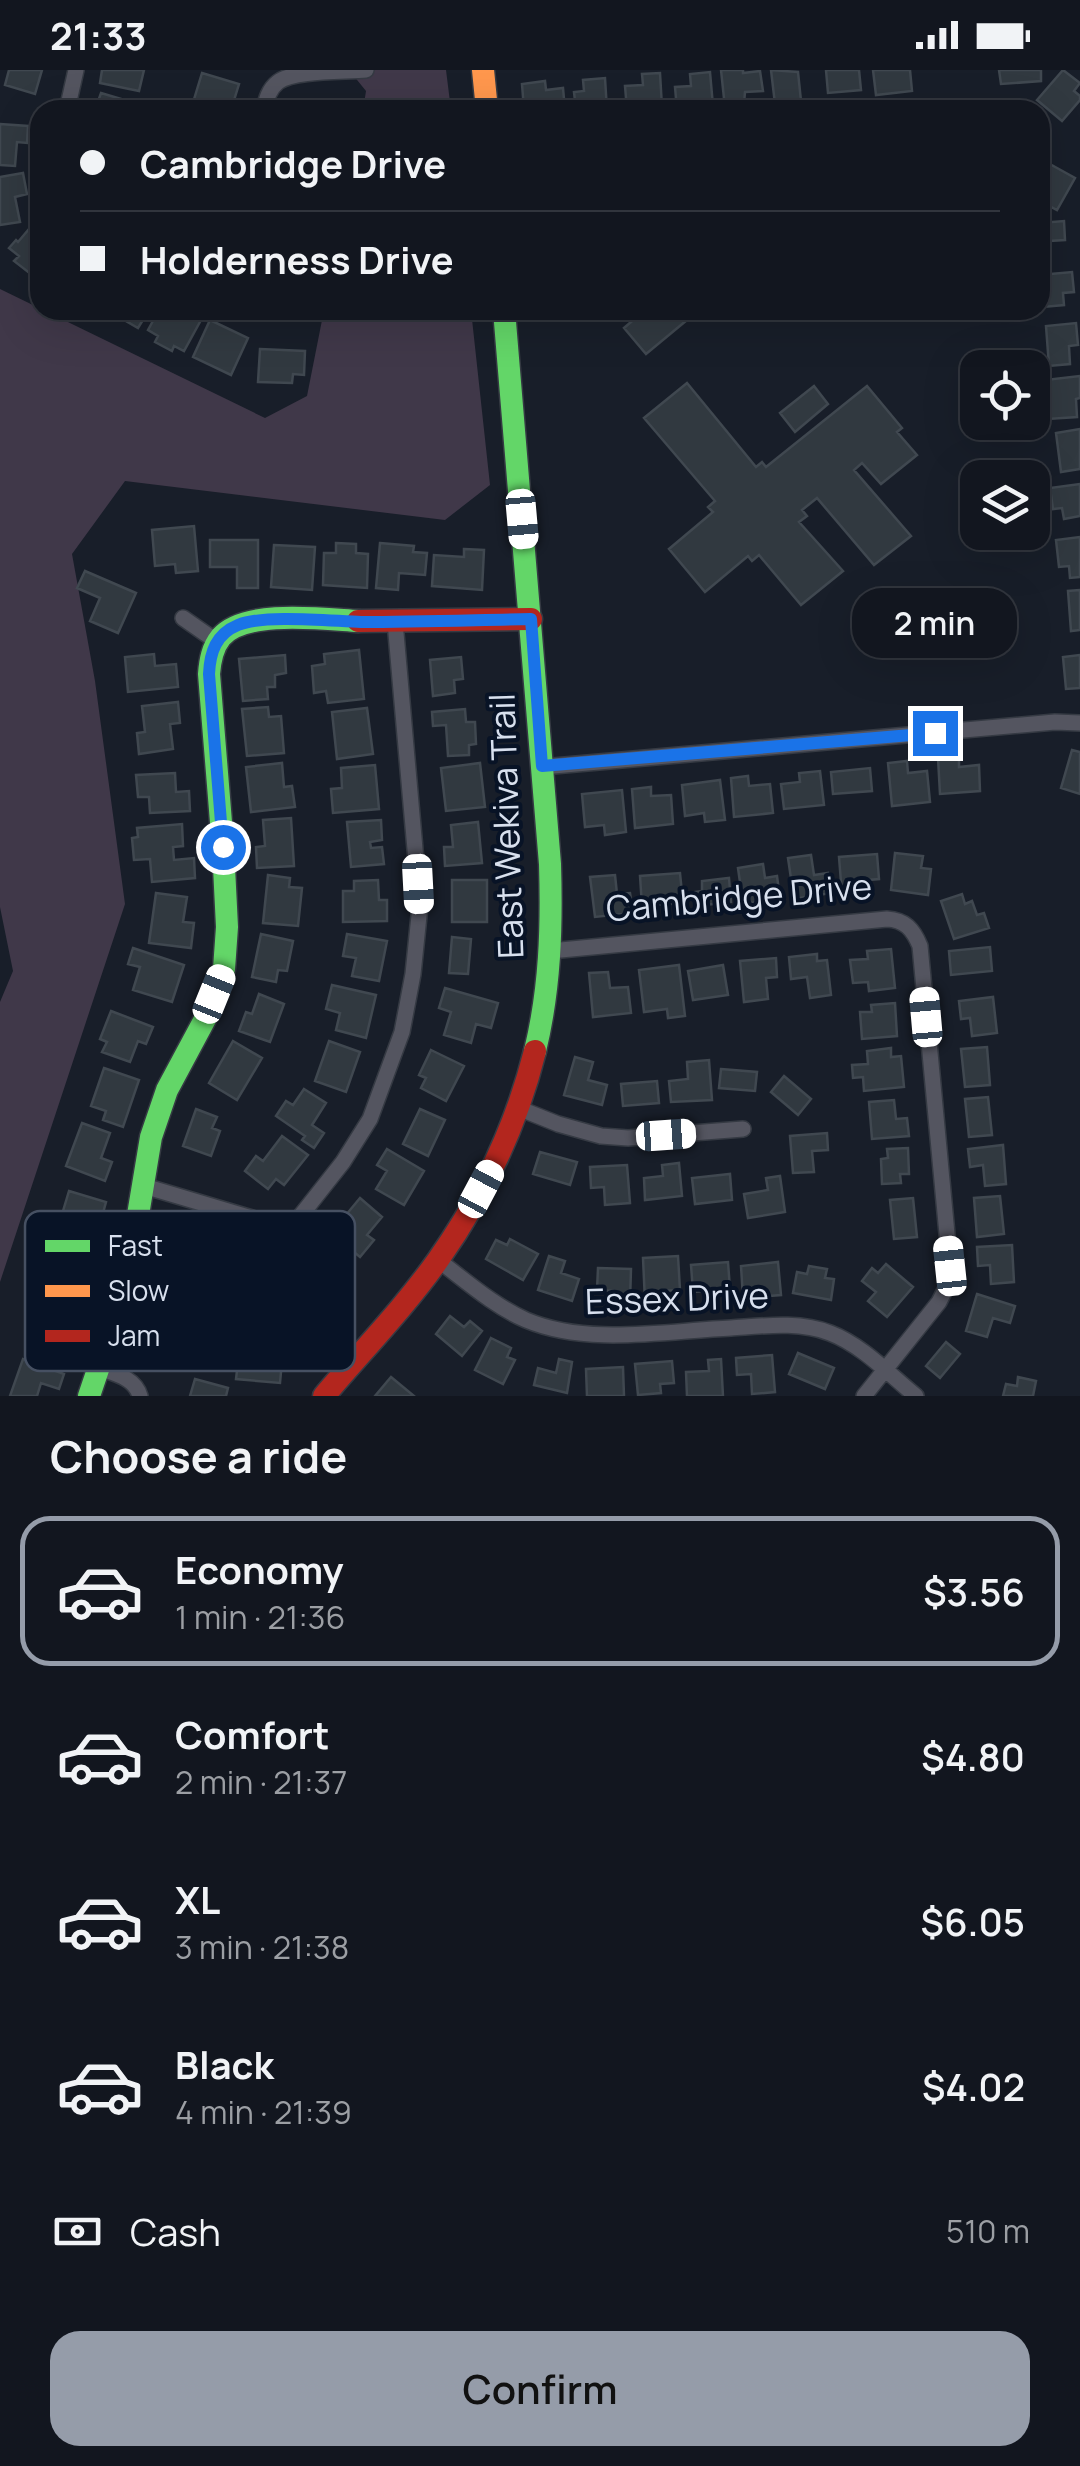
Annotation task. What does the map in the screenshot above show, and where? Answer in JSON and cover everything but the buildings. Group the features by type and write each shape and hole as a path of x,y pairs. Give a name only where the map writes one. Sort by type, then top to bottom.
{"street":[{"path":"69,100 76,70"},
{"path":"266,100 277,82 290,76 366,70"},
{"path":"483,70 485,100"},
{"name":"East Wekiva Trail","path":"355,1359 438,1260 469,1212 518,1108 545,1003 550,951 550,864 505,320"},
{"path":"182,618 216,641"},
{"path":"140,1211 151,1137 167,1090 205,1019 224,969 227,927 223,847 209,674 216,641 236,626 259,620 531,619"},
{"path":"304,1211 370,1119 402,1032 413,974 420,906 394,622"},
{"path":"542,766 1080,723"},
{"name":"Cambridge Drive","path":"550,951 887,919 908,926 920,946 950,1266 939,1302 864,1396"},
{"path":"518,1108 601,1136 628,1138 743,1128"},
{"path":"144,1186 228,1211"},
{"name":"Essex Drive","path":"438,1260 523,1319 556,1330 596,1336 774,1325 828,1332 848,1341 916,1396"},
{"path":"89,1396 98,1371"},
{"path":"106,1371 129,1380 137,1386 140,1396"},
{"name":"East Wekiva Trail","path":"324,1396 345,1371"}],"shaded area":[{"path":"349,70 446,70 450,100 365,100 366,91"},
{"path":"0,289 30,304 30,320 64,320 265,418 307,396 322,320 472,320 490,485 445,520 125,481 72,554 95,681 125,904 0,1282 0,1002 13,971 0,907"}],"traffic: fast":[{"path":"505,320 550,864 549,958 535,1051"},
{"path":"139,1211 151,1137 167,1090 205,1019 224,969 227,927 223,847 209,674 214,650 221,637 248,622 285,618 358,621"},
{"path":"89,1396 97,1371"}],"traffic: slow":[{"path":"483,70 486,100"}],"traffic: jam":[{"path":"358,621 531,619"},
{"path":"355,1360 425,1278 469,1211 508,1134 535,1051"},
{"path":"324,1396 346,1371"}],"route":[{"path":"223,847 210,655 216,641 236,626 259,620 531,619 542,766 935,733"}]}
